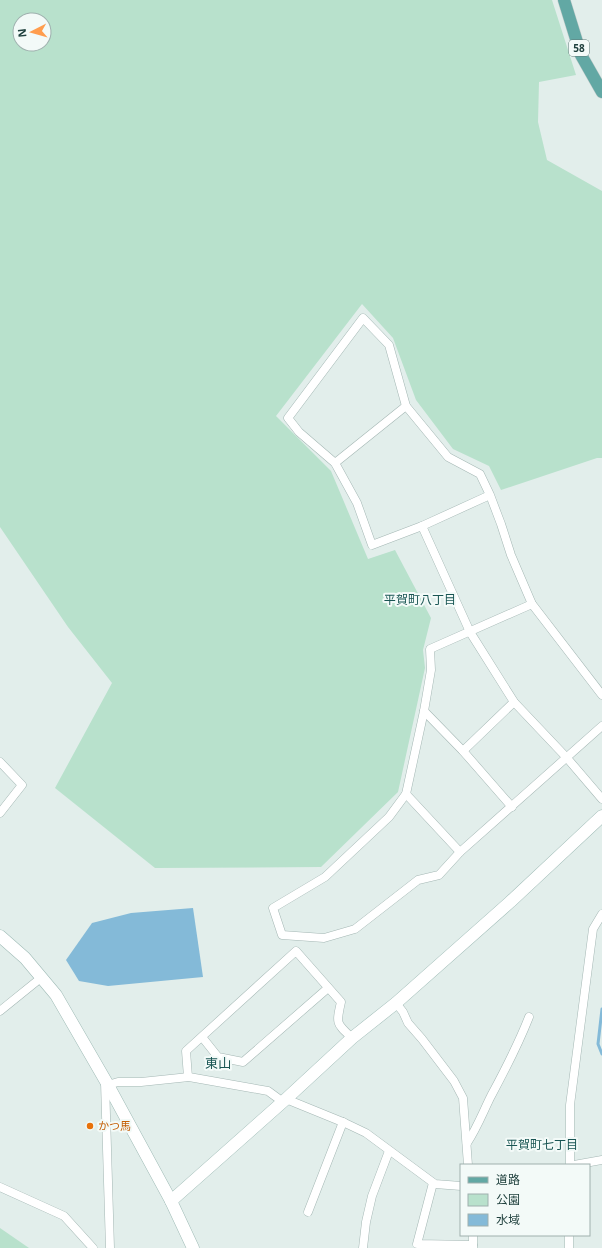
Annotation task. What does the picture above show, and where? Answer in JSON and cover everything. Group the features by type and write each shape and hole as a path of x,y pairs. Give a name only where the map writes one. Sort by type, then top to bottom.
{"main road":[{"name":"58","path":"564,0 581,55 602,92"}],"street":[{"path":"490,495 422,526 372,545 357,503 335,463 299,432 288,418 362,318 389,345 406,406 448,457 480,474 490,495 511,555 532,604 602,695"},
{"path":"335,463 406,406"},
{"path":"422,526 470,632 514,702 567,758 602,799"},
{"path":"532,604 430,649 431,670 424,711 406,794 389,817 325,877 272,908 282,936 324,938 356,929 418,880 439,875 460,852 602,726"},
{"path":"463,751 514,702"},
{"path":"424,711 463,751 512,807"},
{"path":"0,762 22,785 0,813"},
{"path":"406,794 460,852"},
{"path":"171,1201 285,1101 352,1038 396,1003 510,902 602,816"},
{"path":"570,1164 570,1105 593,930 602,914"},
{"path":"0,936 25,958 56,995 171,1201 193,1248"},
{"path":"188,1077 186,1051 296,951 341,1002 337,1020 340,1026 352,1038"},
{"path":"0,1011 42,977"},
{"path":"202,1037 218,1057 243,1062 328,988"},
{"path":"396,1003 403,1012 408,1023 454,1081 463,1098 468,1164"},
{"path":"467,1143 477,1128 490,1098 519,1043 529,1017"},
{"path":"106,1083 141,1082 188,1077 268,1091 285,1101 343,1122 366,1133 435,1184 460,1186"},
{"path":"106,1083 110,1248"},
{"path":"308,1212 343,1122"},
{"path":"363,1248 366,1222 372,1196 389,1151"},
{"path":"580,1164 602,1160"},
{"path":"433,1183 417,1244 473,1246 472,1236"},
{"path":"0,1187 64,1216 93,1248"},
{"path":"569,1236 569,1248"}],"green space":[{"path":"0,0 552,0 576,75 539,82 538,122 547,160 602,191 602,458 597,458 501,490 489,466 453,449 416,400 393,338 362,304 276,416 331,471 368,559 395,550 431,618 423,650 425,668 398,792 321,867 155,868 55,788 112,683 68,627 0,527"},
{"path":"0,1228 29,1248 0,1248"}],"water":[{"path":"193,908 203,977 108,986 79,981 66,960 92,923 131,913"}],"waterway":[{"path":"602,1009 598,1044 602,1054"}],"place":[{"name":"かつ馬","path":"90,1126"}],"district":[{"name":"平賀町八丁目","path":"420,600"},
{"name":"東山","path":"218,1063"},
{"name":"平賀町七丁目","path":"542,1145"}]}
